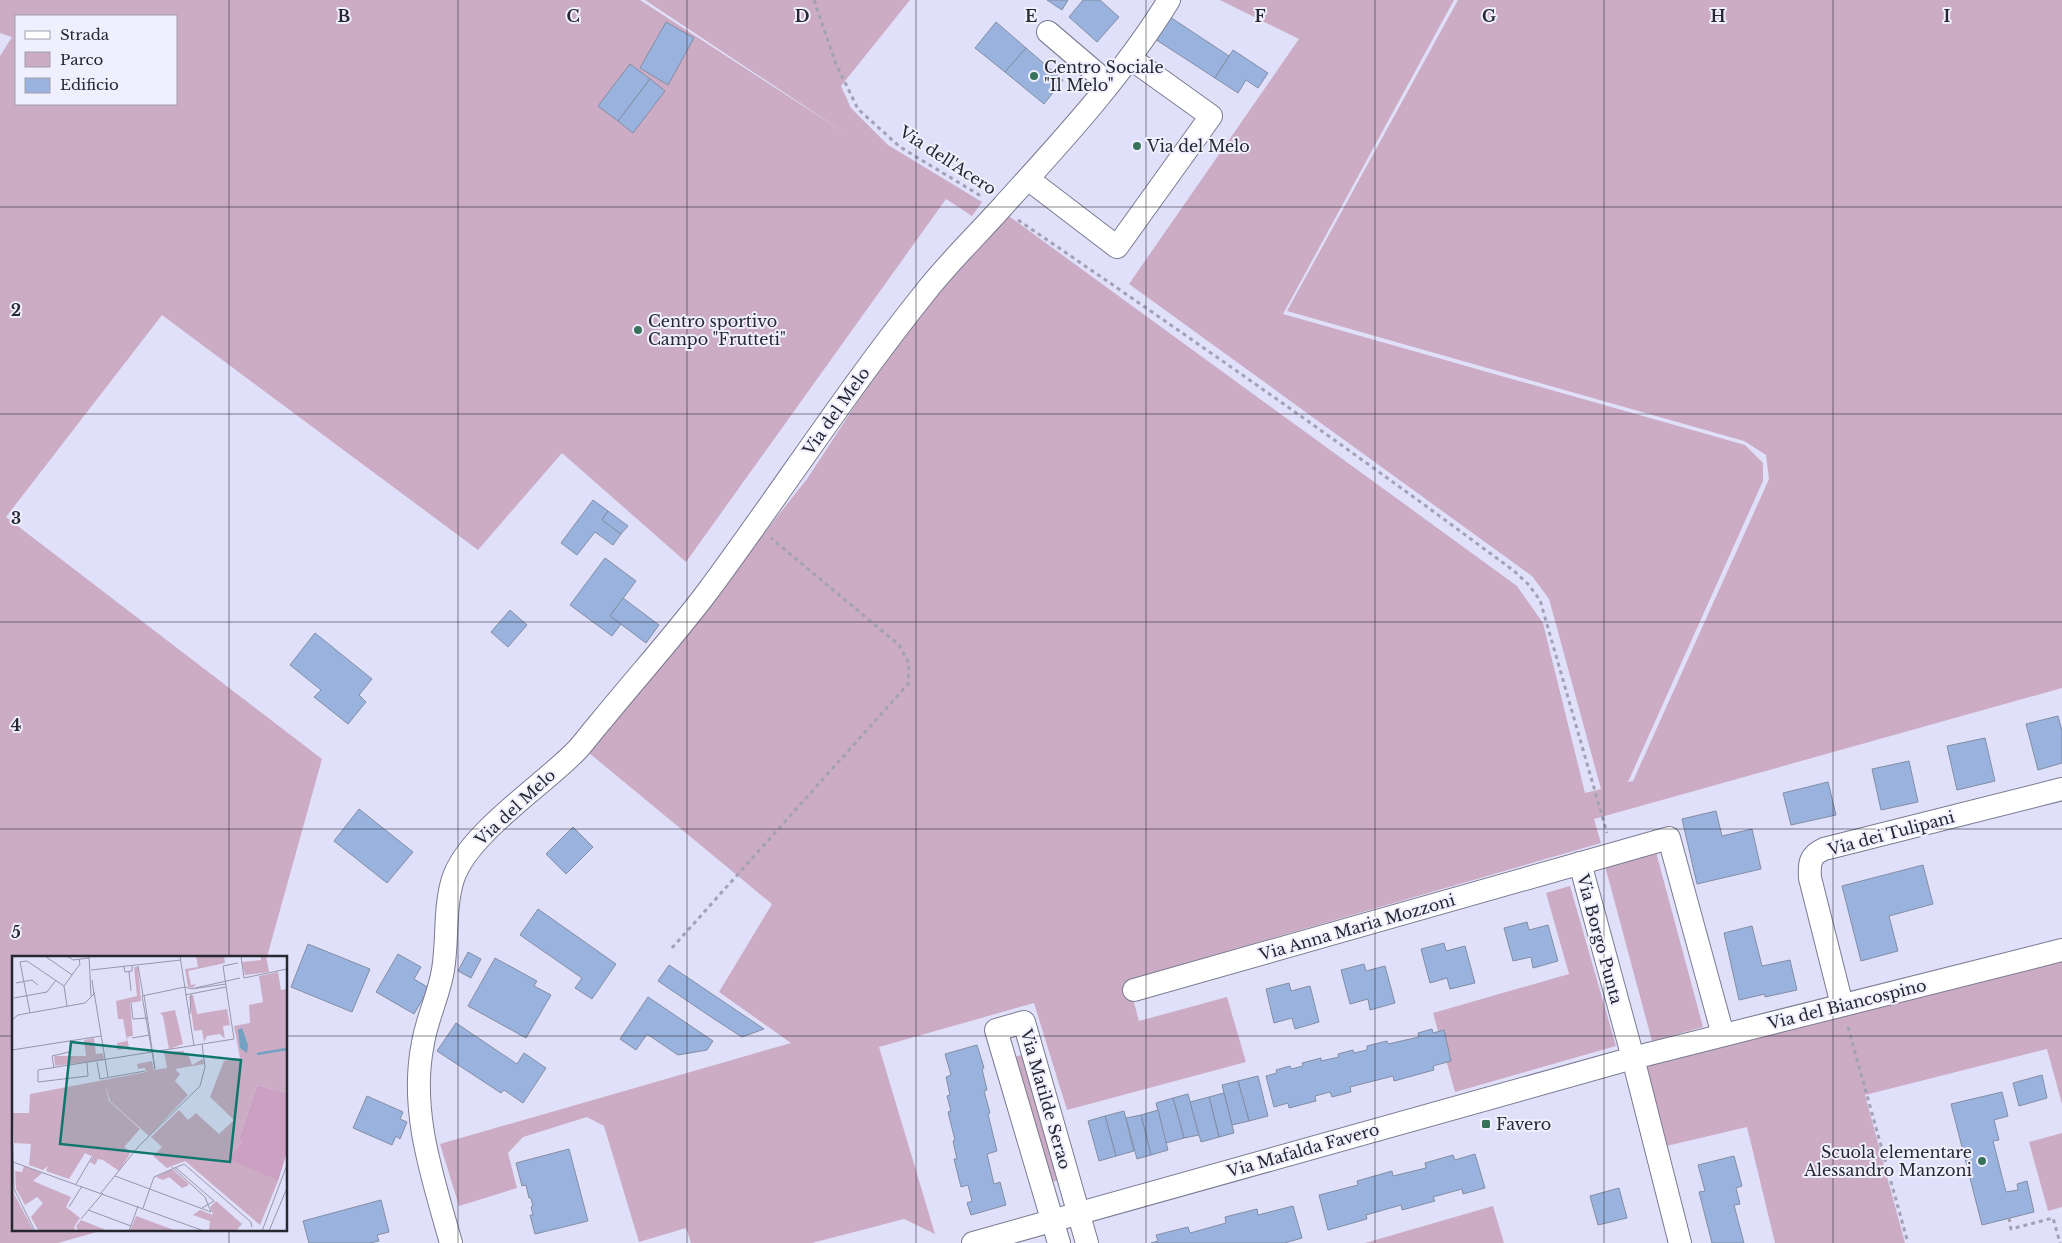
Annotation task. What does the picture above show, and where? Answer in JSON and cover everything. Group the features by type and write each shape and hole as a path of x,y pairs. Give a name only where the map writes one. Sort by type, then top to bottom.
{"street":[{"name":"Via del Melo","path":"452,1243 425,1150 420,1114 419,1074 423,1042 441,982 448,907 454,877 469,851 487,830 578,749 706,594 881,347 936,279 1028,179 1109,84 1130,58 1169,0"},
{"path":"1048,32 1109,84"},
{"path":"1028,179 1117,247 1211,116 1130,58"},
{"name":"Via dei Tulipani","path":"1842,1005 1810,878 1809,863 1812,856 1824,849 2062,789"},
{"name":"Via Borgo Punta","path":"1680,1243 1633,1058 1580,864 1669,838 1723,1035"},
{"name":"Via Anna Maria Mozzoni","path":"1134,990 1580,864"},
{"name":"Via del Biancospino","path":"1633,1058 2062,950"},
{"name":"Via Matilde Serao","path":"1059,1243 996,1030 1024,1022 1087,1243"},
{"name":"Via Mafalda Favero","path":"973,1243 1633,1058"}],"path":[{"name":"Via dell'Acero","path":"814,0 836,64 858,109 900,147 1001,208 1288,405 1475,541 1528,584 1540,600 1608,837"},
{"path":"672,948 908,684 908,663 899,645 755,525"},
{"path":"1842,1005 1908,1243"},
{"path":"2009,1218 2011,1229 2053,1218 2060,1243"}],"green space":[{"path":"0,0 640,0 848,135 645,0 910,0 841,86 851,108 888,145 982,202 972,216 946,199 686,562 562,453 478,550 162,315 6,517 322,759 267,956 12,956 12,1230 104,1230 58,1243 0,1243 0,56 12,37 0,33"},
{"path":"1220,0 1454,0 1283,314 1745,445 1763,463 1763,481 1628,782 1633,781 1769,479 1766,455 1744,441 1287,311 1458,0 2062,0 2062,688 1594,819 1601,843 1128,980 1139,1021 1227,997 1246,1062 1067,1110 1034,1003 879,1047 935,1234 904,1219 812,1243 691,1243 686,1228 639,1242 604,1126 587,1117 523,1137 508,1153 517,1188 459,1206 440,1144 791,1043 719,992 772,904 589,753 807,479 894,346 1006,214 1517,586 1543,623 1585,793 1601,789 1549,599 1532,576 1129,284 1299,39"},
{"path":"1656,852 1703,1027 1652,1041 1605,866"},
{"path":"1570,886 1616,1046 1455,1092 1433,1013 1569,974 1546,893"},
{"path":"2062,961 2062,1104 2047,1049 1865,1095 1905,1243 1775,1243 1747,1127 1662,1147 1642,1066"},
{"path":"1025,1054 1062,1179 1048,1183 1011,1058"},
{"path":"2062,1133 2062,1207 2048,1211 2029,1142"},
{"path":"1493,1206 1504,1243 1365,1243"}],"building":[{"path":"1047,0 1068,0 1062,10"},
{"path":"1083,0 1100,0 1119,17 1097,42 1069,17"},
{"path":"1170,17 1229,56 1215,78 1155,39"},
{"path":"666,22 694,38 668,85 640,68"},
{"path":"996,22 1026,48 1005,72 975,48"},
{"name":"Centro Sociale \"Il Melo\"","path":"1026,48 1063,80 1044,104 1005,72"},
{"path":"1233,50 1268,73 1258,88 1246,80 1238,93 1215,78"},
{"path":"630,64 650,79 618,121 598,106"},
{"path":"650,79 665,91 633,133 618,121"},
{"path":"593,500 608,511 602,520 621,534 613,545 595,532 577,555 561,543"},
{"path":"608,511 628,526 621,534 602,520"},
{"path":"605,558 636,581 610,616 621,624 612,636 570,605"},
{"path":"623,598 659,625 646,643 610,616"},
{"path":"510,610 527,625 508,647 491,632"},
{"path":"315,633 372,679 359,695 366,702 348,724 314,697 321,690 290,665"},
{"path":"2058,716 2062,731 2062,763 2038,770 2026,724"},
{"path":"1985,738 1995,781 1957,790 1947,746"},
{"path":"1909,761 1918,802 1881,810 1872,769"},
{"path":"1828,782 1836,815 1791,825 1783,793"},
{"path":"359,809 413,852 387,883 334,841"},
{"path":"1716,811 1722,836 1752,829 1761,869 1697,884 1682,819"},
{"path":"573,827 593,847 566,874 546,854"},
{"path":"1923,865 1933,904 1889,916 1898,951 1861,961 1842,886"},
{"path":"538,909 616,964 592,999 575,988 582,978 520,935"},
{"path":"1527,922 1529,930 1548,925 1558,961 1533,968 1531,957 1513,961 1504,928"},
{"path":"1752,926 1762,966 1790,960 1797,990 1739,1000 1724,933"},
{"path":"1444,943 1446,951 1465,946 1475,983 1450,989 1447,978 1430,983 1421,949"},
{"path":"308,944 370,969 352,1012 291,987"},
{"path":"468,952 481,959 471,978 458,971"},
{"path":"398,954 421,967 414,979 429,988 414,1014 376,992"},
{"path":"495,958 537,981 534,986 551,995 526,1038 468,1006"},
{"path":"1364,964 1366,971 1385,966 1395,1003 1370,1010 1368,999 1350,1004 1341,970"},
{"path":"669,965 764,1029 742,1037 714,1019 658,981"},
{"path":"1289,983 1291,991 1310,986 1319,1022 1295,1029 1292,1018 1274,1023 1266,989"},
{"path":"648,997 713,1041 707,1050 678,1055 647,1034 636,1050 620,1039"},
{"path":"456,1023 517,1064 524,1053 546,1068 523,1103 504,1090 501,1093 437,1051"},
{"path":"1432,1029 1433,1033 1444,1030 1451,1061 1433,1066 1434,1070 1394,1081 1393,1076 1350,1087 1351,1092 1332,1097 1330,1092 1315,1096 1316,1101 1289,1108 1288,1103 1274,1107 1266,1076 1277,1073 1276,1070 1290,1066 1291,1069 1303,1066 1302,1063 1321,1058 1321,1061 1339,1057 1338,1054 1353,1050 1354,1053 1367,1050 1367,1046 1387,1041 1388,1044 1419,1037 1418,1033"},
{"path":"977,1045 984,1068 982,1069 987,1090 984,1091 997,1151 987,1154 994,1184 1000,1182 1006,1205 971,1215 967,1203 972,1201 968,1185 961,1187 954,1159 957,1159 953,1141 955,1140 948,1112 951,1111 947,1096 950,1095 946,1077 951,1075 945,1054"},
{"path":"2042,1075 2047,1098 2019,1106 2013,1083"},
{"path":"1258,1076 1268,1116 1249,1121 1238,1081"},
{"path":"1238,1081 1249,1121 1232,1125 1222,1085"},
{"name":"Scuola elementare Alessandro Manzoni","path":"2002,1092 2008,1116 1994,1120 1999,1140 1993,1141 2006,1192 2018,1190 2017,1184 2027,1181 2034,1212 1982,1225 1951,1104"},
{"path":"1224,1093 1234,1133 1219,1137 1209,1097"},
{"path":"1188,1094 1199,1135 1184,1138 1173,1098"},
{"path":"367,1096 403,1112 400,1119 407,1122 400,1139 396,1136 392,1145 353,1128"},
{"path":"1209,1097 1219,1137 1201,1142 1190,1102"},
{"path":"1173,1098 1184,1138 1166,1143 1156,1103"},
{"path":"1158,1110 1168,1150 1151,1155 1141,1115"},
{"path":"1124,1111 1134,1151 1116,1156 1105,1116"},
{"path":"1141,1115 1151,1155 1137,1159 1126,1118"},
{"path":"1105,1116 1116,1156 1099,1161 1088,1121"},
{"path":"569,1149 588,1221 535,1234 530,1215 533,1215 531,1198 529,1198 526,1185 522,1186 516,1163"},
{"path":"1475,1154 1485,1188 1463,1194 1462,1189 1433,1197 1435,1201 1402,1210 1401,1205 1366,1215 1367,1219 1328,1230 1319,1195 1358,1185 1357,1181 1392,1171 1393,1176 1426,1168 1425,1163 1453,1155 1455,1160"},
{"path":"1734,1156 1742,1186 1736,1188 1740,1204 1734,1205 1744,1243 1712,1243 1699,1192 1705,1191 1698,1165"},
{"path":"1619,1188 1627,1218 1598,1225 1590,1196"},
{"path":"381,1200 389,1232 377,1235 379,1241 370,1243 309,1243 303,1221"},
{"path":"1293,1206 1302,1238 1285,1243 1151,1243 1158,1241 1156,1235 1188,1227 1190,1233 1226,1223 1225,1217 1257,1209 1258,1215"}],"place":[{"name":"Centro Sociale \"Il Melo\"","path":"1034,76"},
{"name":"Via del Melo","path":"1137,146"},
{"name":"Centro sportivo Campo \"Frutteti\"","path":"638,330"},
{"name":"Favero","path":"1486,1124"},
{"name":"Scuola elementare Alessandro Manzoni","path":"1982,1161"}]}
